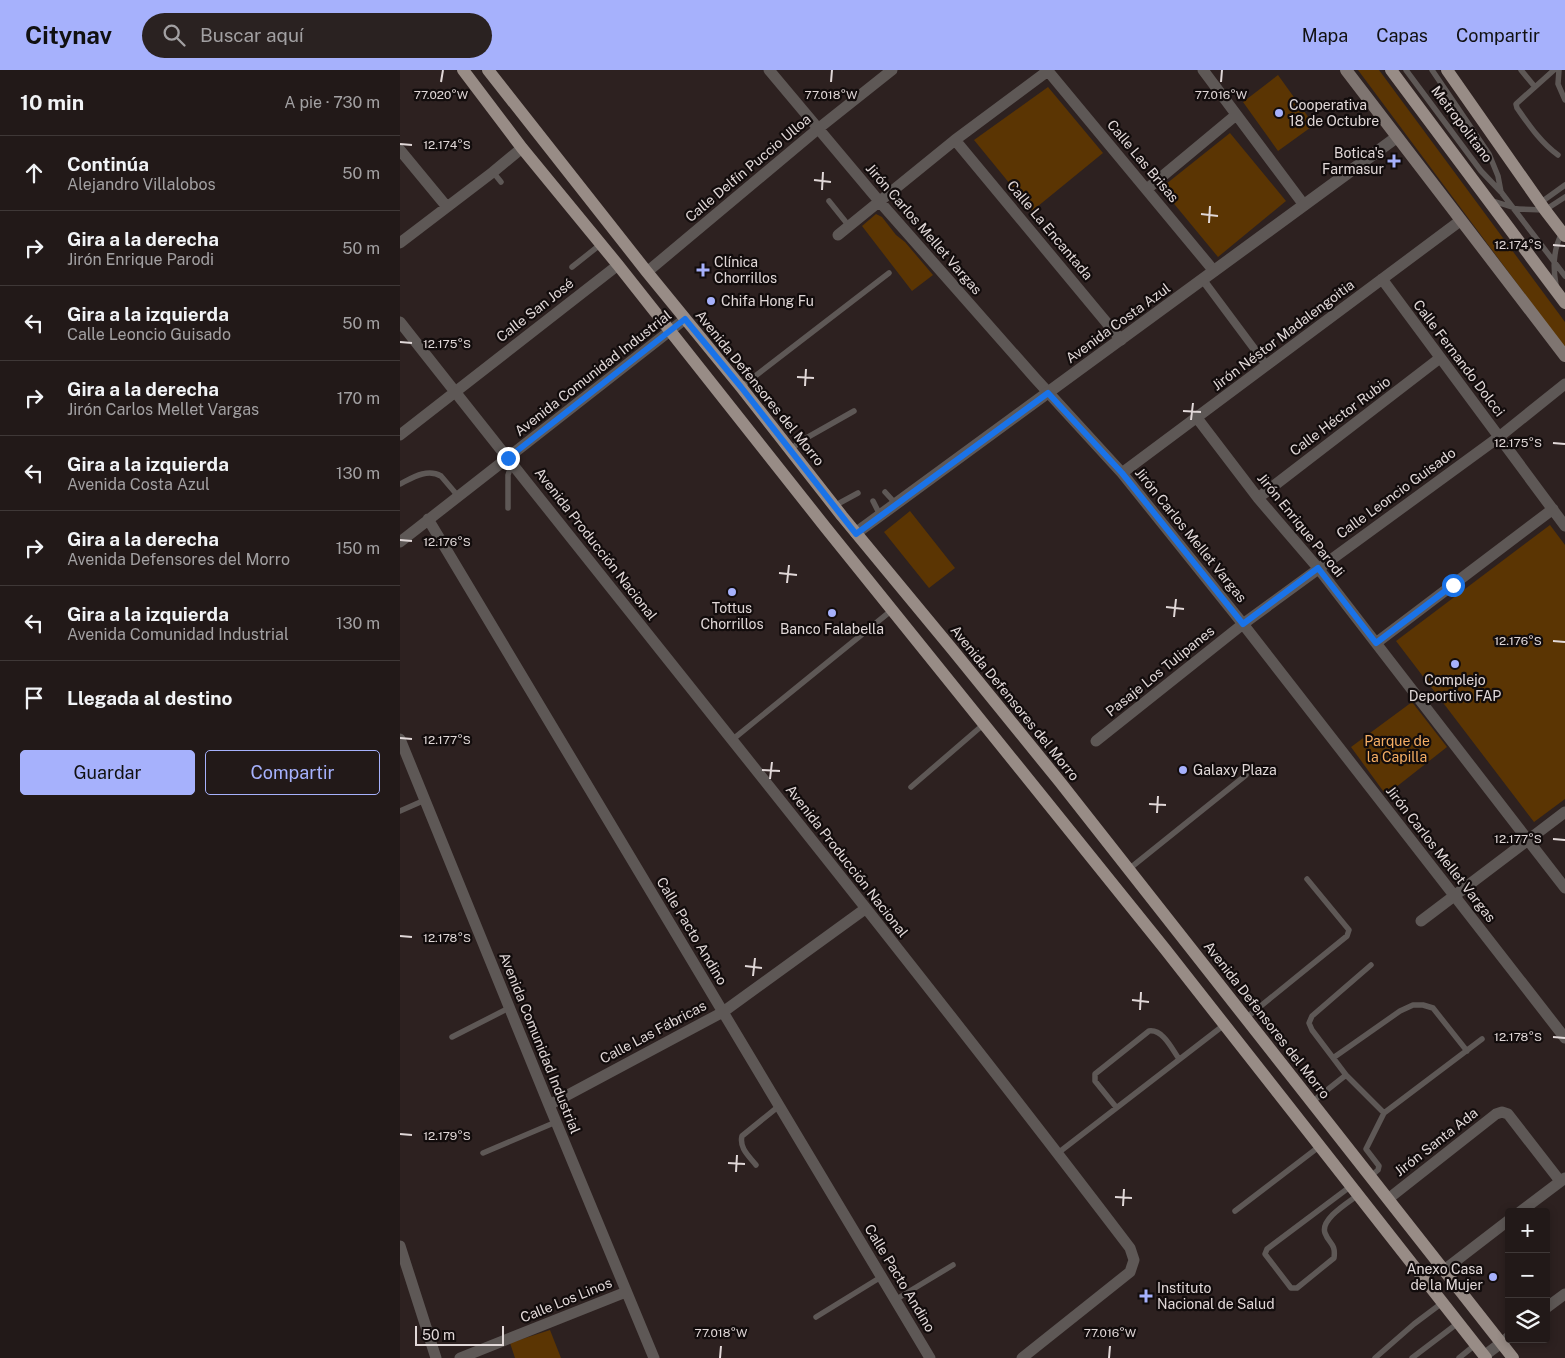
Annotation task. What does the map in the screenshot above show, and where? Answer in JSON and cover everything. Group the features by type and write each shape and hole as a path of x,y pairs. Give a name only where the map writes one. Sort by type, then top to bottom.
{"main road":[{"path":"463,70 522,148 618,265 892,610 1166,949 1485,1357"},
{"name":"Avenida Defensores del Morro","path":"488,70 856,534 964,664 1129,869 1444,1270 1505,1340"},
{"path":"1346,70 1565,356"},
{"path":"1391,70 1561,298"},
{"path":"1446,70 1564,233"},
{"path":"1166,949 1182,936"},
{"name":"Avenida Defensores del Morro","path":"1506,1343 1513,1358"}],"street":[{"name":"Jirón Carlos Mellet Vargas","path":"769,70 879,201 1048,393 1122,473 1243,624 1565,1038"},
{"name":"Calle Delfín Puccio Ulloa","path":"647,272 819,128 892,70"},
{"path":"838,235 956,140 1048,70"},
{"name":"Calle Las Brisas","path":"1048,70 1214,271"},
{"path":"1203,70 1304,205"},
{"path":"1147,190 1236,115"},
{"name":"Avenida Costa Azul","path":"856,534 1397,137"},
{"name":"Calle La Encantada","path":"956,140 1121,340"},
{"path":"400,243 522,148"},
{"path":"400,150 447,206"},
{"name":"Jirón Néstor Madalengoitia","path":"1122,473 1460,221"},
{"name":"Calle San José","path":"400,435 618,265"},
{"name":"Calle Fernando Dolcci","path":"1382,279 1565,526"},
{"path":"1203,280 1267,366"},
{"name":"Avenida Comunidad Industrial","path":"400,542 458,496 510,461 685,319"},
{"name":"Avenida Producción Nacional","path":"400,322 866,909 1058,1153 1130,1248 1134,1260 1130,1272 1022,1358"},
{"name":"Calle Héctor Rubio","path":"1258,498 1440,358"},
{"name":"Calle Leoncio Guisado","path":"1243,624 1499,437 1565,384"},
{"name":"Jirón Enrique Parodi","path":"1196,418 1258,498 1318,568 1565,888"},
{"path":"1376,643 1553,510"},
{"name":"Calle Pacto Andino","path":"428,519 930,1358"},
{"name":"Pasaje Los Tulipanes","path":"1096,741 1243,624"},
{"name":"Avenida Comunidad Industrial","path":"400,739 654,1358"},
{"path":"1421,921 1565,812"},
{"name":"Calle Las Fábricas","path":"549,1105 723,1012 866,909"},
{"name":"Jirón Santa Ada","path":"1388,1198 1496,1114 1502,1112 1508,1114 1562,1180"},
{"path":"1525,1208 1562,1180"},
{"path":"1444,1270 1505,1223"},
{"path":"400,1246 436,1358"},
{"name":"Calle Los Linos","path":"460,1358 626,1292"},
{"path":"1550,1305 1565,1294"},
{"path":"1485,1357 1505,1340"}],"lane":[{"name":"Metropolitano","path":"1406,70 1481,171 1501,192 1565,276"},
{"name":"Metropolitano","path":"1432,70 1489,154 1498,176 1501,192"},
{"path":"1521,70 1535,87"},
{"path":"1554,70 1518,102 1517,108 1546,145 1558,155"},
{"path":"1559,70 1558,84 1565,100"},
{"path":"493,172 501,182"},
{"path":"1543,206 1565,185"},
{"path":"1486,197 1512,208 1543,206 1565,197"},
{"path":"829,201 849,226"},
{"path":"1561,298 1554,262 1556,247 1564,233"},
{"path":"572,267 601,244"},
{"path":"741,387 889,273"},
{"path":"790,450 801,441 854,411"},
{"path":"508,508 510,461"},
{"path":"400,484 417,475 425,473 437,474 458,496"},
{"path":"884,492 896,504"},
{"path":"834,506 858,493"},
{"path":"873,501 881,516"},
{"path":"732,740 892,610"},
{"path":"911,787 984,724"},
{"path":"1129,869 1246,774"},
{"path":"400,810 424,800"},
{"path":"1246,1018 1347,936 1348,930 1307,879"},
{"path":"1371,965 1312,1016 1309,1023 1312,1030 1346,1075 1384,1113"},
{"path":"1333,1058 1400,1011 1414,1005 1433,1008 1467,1051"},
{"path":"452,1037 509,1008"},
{"path":"1058,1153 1224,1025"},
{"path":"1116,1107 1095,1081 1095,1074 1149,1031 1160,1032 1179,1059"},
{"path":"1371,1176 1378,1170 1379,1166 1366,1149 1366,1146 1384,1113 1482,1039"},
{"path":"1312,1102 1346,1075"},
{"path":"756,1165 742,1147 742,1136 779,1106"},
{"path":"483,1153 556,1122"},
{"path":"1236,1211 1320,1146"},
{"path":"1355,1191 1325,1225 1325,1232 1334,1245 1334,1258 1297,1288 1291,1288 1266,1254 1266,1249 1355,1191"},
{"path":"895,1300 953,1265"},
{"path":"816,1317 881,1277"},
{"path":"1375,1358 1442,1302"},
{"path":"1412,1358 1458,1323"},
{"path":"1459,1358 1475,1345"}],"green space":[{"path":"1358,70 1379,70 1565,322 1565,348"},
{"name":"Cooperativa 18 de Octubre","path":"1278,75 1314,125 1278,151 1243,102"},
{"path":"1048,87 1103,153 1032,211 974,140"},
{"path":"1230,133 1286,201 1218,257 1161,188"},
{"path":"876,214 882,217 933,275 912,291 862,226"},
{"path":"910,511 955,568 929,588 884,532"},
{"path":"1550,525 1565,545 1565,799 1534,822 1396,641"},
{"name":"Parque de la Capilla","path":"1412,702 1447,747 1386,795 1351,747"},
{"path":"550,1330 561,1358 515,1358 510,1343"}],"place":[{"name":"Cooperativa 18 de Octubre","path":"1279,113"},
{"name":"Botica's Farmasur","path":"1394,161"},
{"name":"Clínica Chorrillos","path":"703,270"},
{"name":"Chifa Hong Fu","path":"711,301"},
{"name":"Tottus Chorrillos","path":"732,592"},
{"name":"Banco Falabella","path":"832,613"},
{"name":"Complejo Deportivo FAP","path":"1455,664"},
{"name":"Galaxy Plaza","path":"1183,770"},
{"name":"Anexo Casa de la Mujer","path":"1493,1277"},
{"name":"Instituto Nacional de Salud","path":"1146,1296"}],"route":[{"path":"508,458 685,319 856,534 1048,393 1122,473 1243,624 1318,568 1376,643 1453,585"}]}
